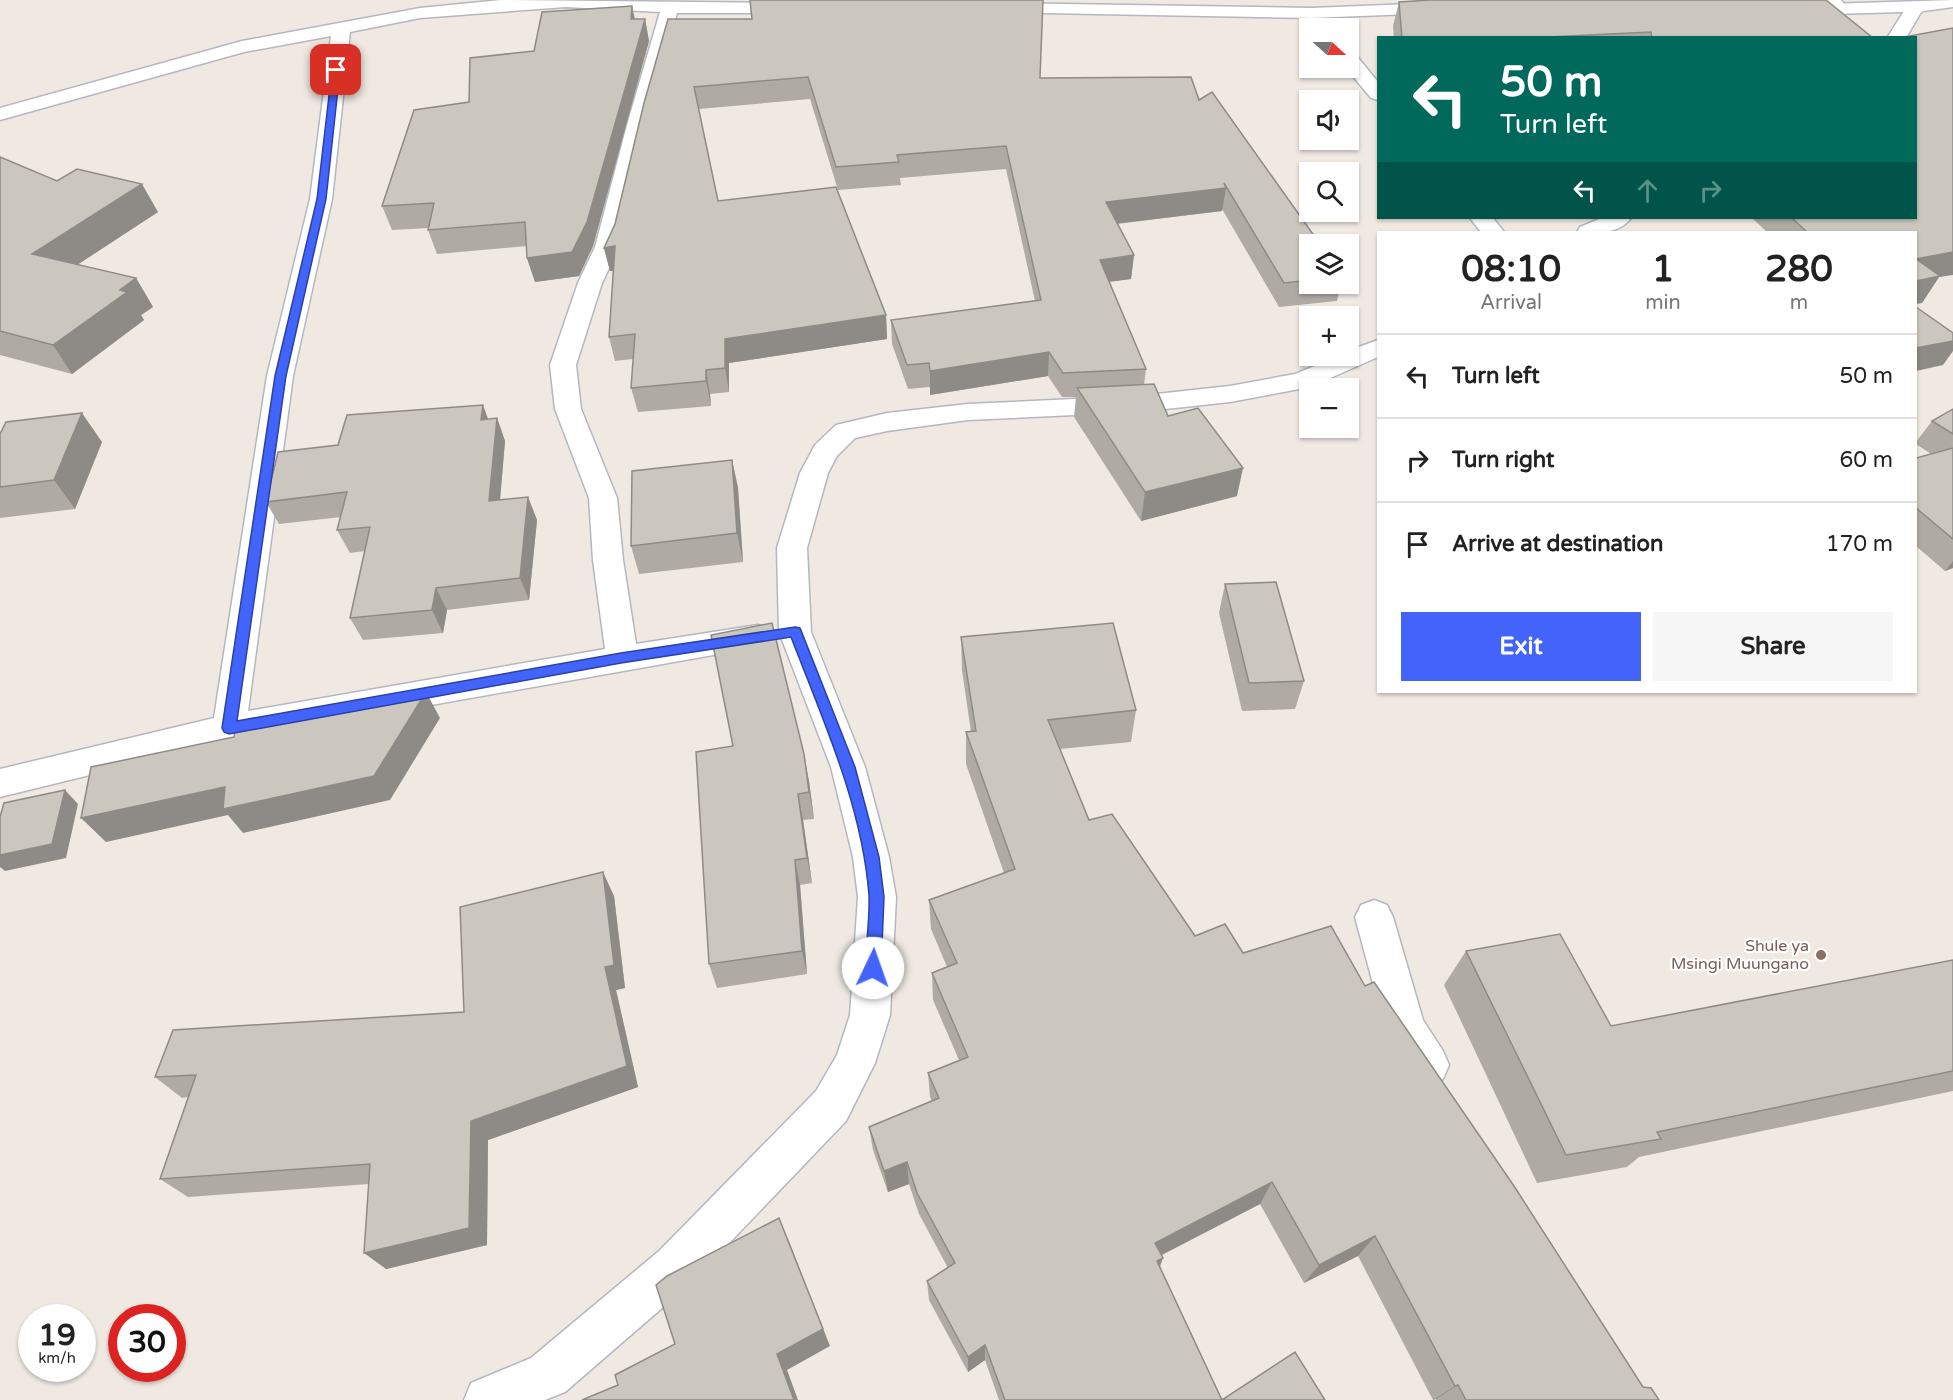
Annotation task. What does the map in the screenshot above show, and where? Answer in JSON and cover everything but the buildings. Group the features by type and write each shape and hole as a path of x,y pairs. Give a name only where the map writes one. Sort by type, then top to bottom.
{"street":[{"path":"0,114 242,47 420,13 566,2 809,8"},
{"path":"1782,10 1836,5 1915,9 1953,2"},
{"path":"976,8 1311,13 1434,4 1458,9"},
{"path":"621,658 608,560 603,498 568,409 563,365 590,282 607,247 637,125 684,5"},
{"path":"1897,36 1915,9"},
{"path":"1311,13 1315,18"},
{"path":"229,728 280,376 321,199 342,27"},
{"path":"1359,71 1377,93"},
{"path":"1482,219 1492,231"},
{"path":"1590,231 1618,219"},
{"path":"488,1400 548,1375 675,1267 831,1106 855,1063 870,1015 877,897 871,857 848,767 795,632 792,548 814,473 825,452 846,431 887,422 968,412 1138,404 1230,394 1301,381 1377,348"},
{"path":"0,783 229,728 621,658 795,632"},
{"path":"1374,918 1405,1028 1450,1099"}],"place":[{"name":"Shule ya Msingi Muungano","path":"1821,955"}],"route":[{"path":"336,70 321,199 280,376 229,728 621,658 795,632 848,767 871,857 877,897 873,968"}]}
